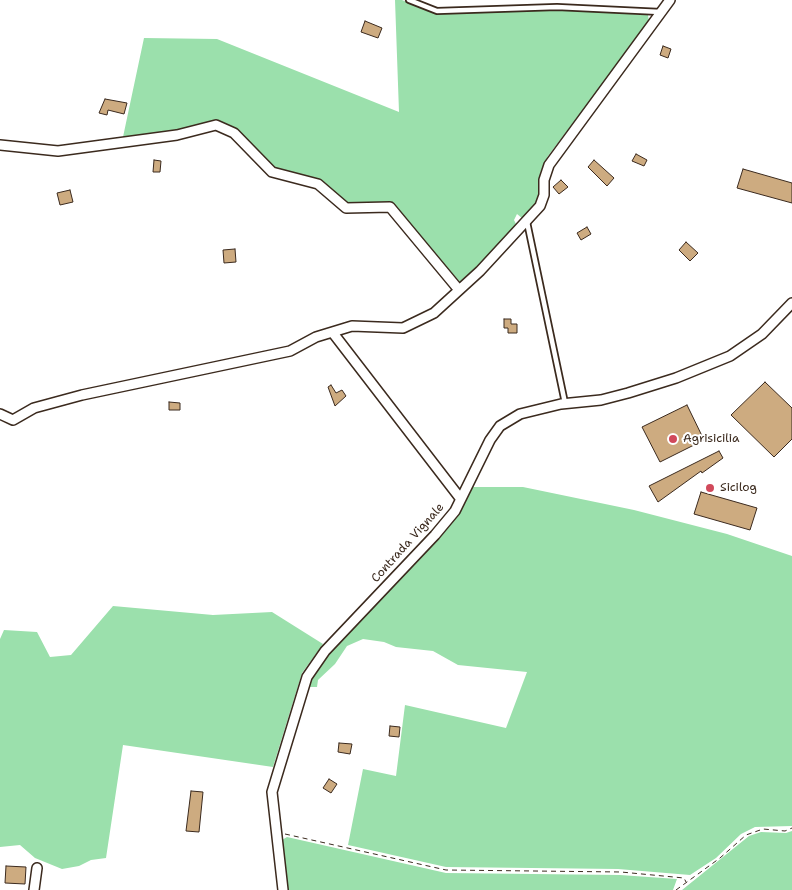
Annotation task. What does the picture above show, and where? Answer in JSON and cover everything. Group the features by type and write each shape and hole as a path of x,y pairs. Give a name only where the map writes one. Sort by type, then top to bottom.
{"street":[{"path":"0,414 13,420 34,408 82,395 282,353 316,337 352,326 403,328 434,313 459,290 540,206 544,195 544,180 549,165 670,0"},
{"path":"0,145 58,151 177,135 216,126 234,133 272,172 318,184 346,208 390,207 459,290"},
{"name":"Contrada Vignale","path":"282,890 272,792 307,678 325,651 455,511 490,440 500,426 520,414 565,404 601,400 628,393 676,378 730,356 762,334 792,303"},
{"path":"332,333 460,498"},
{"path":"34,890 37,868"}],"lane":[{"path":"409,0 437,11 557,7 661,12"},
{"path":"527,221 565,404"}],"path":[{"path":"676,890 720,858 746,835 763,829 785,831 792,828"},
{"path":"275,832 446,870 621,872 684,878 686,882"}],"green space":[{"path":"395,0 402,0 436,14 560,10 648,15 649,22 548,156 540,173 540,191 533,209 523,219 517,214 514,220 517,226 516,230 460,282 391,204 347,205 319,181 272,169 216,123 176,132 123,137 144,38 217,39 399,112"},
{"path":"523,487 634,510 727,534 792,556 792,826 755,827 741,834 716,858 690,875 618,869 446,867 348,845 363,769 396,776 405,705 506,728 527,672 458,665 433,651 396,647 384,642 363,639 347,646 335,664 318,680 317,687 309,687 317,668 330,651 442,535 459,512 468,488"},
{"path":"113,606 213,615 272,612 323,644 302,673 273,767 123,745 106,858 91,860 79,866 62,869 35,858 20,845 0,847 0,639 4,630 37,632 50,657 71,655"},
{"path":"792,831 792,890 682,890 749,836 761,832 786,833"},
{"path":"287,837 446,873 620,875 677,879 673,890 287,890 280,847 282,840"}],"building":[{"path":"365,21 382,28 378,38 361,32"},
{"path":"663,46 671,49 668,58 660,55"},
{"path":"105,99 127,103 124,114 108,110 107,115 99,113"},
{"path":"636,154 647,160 644,166 632,161"},
{"path":"154,160 161,161 160,172 153,172"},
{"path":"594,160 614,178 607,186 588,167"},
{"path":"743,169 792,183 792,203 737,188"},
{"path":"561,180 568,187 559,194 553,187"},
{"path":"70,190 73,202 60,205 57,193"},
{"path":"587,227 591,234 581,240 577,233"},
{"path":"686,242 698,253 690,261 679,250"},
{"path":"235,249 236,262 224,263 223,250"},
{"path":"504,319 511,319 511,324 517,324 517,333 508,333 508,328 504,328"},
{"path":"765,382 792,408 792,439 774,457 731,415"},
{"path":"331,385 336,393 342,390 346,396 335,406 328,387"},
{"path":"169,402 180,403 180,410 169,410"},
{"path":"687,405 704,440 660,462 642,427"},
{"path":"719,451 723,458 702,473 701,471 658,502 649,486"},
{"path":"701,492 757,508 750,530 694,514"},
{"path":"390,726 400,727 399,737 389,736"},
{"path":"339,743 352,744 350,754 338,752"},
{"path":"329,779 337,784 331,793 323,788"},
{"path":"191,791 203,792 199,832 186,831"},
{"path":"6,866 26,867 25,884 5,883"}],"place":[{"name":"Agrisicilia","path":"673,439"},
{"name":"Sicilog","path":"710,488"}]}
